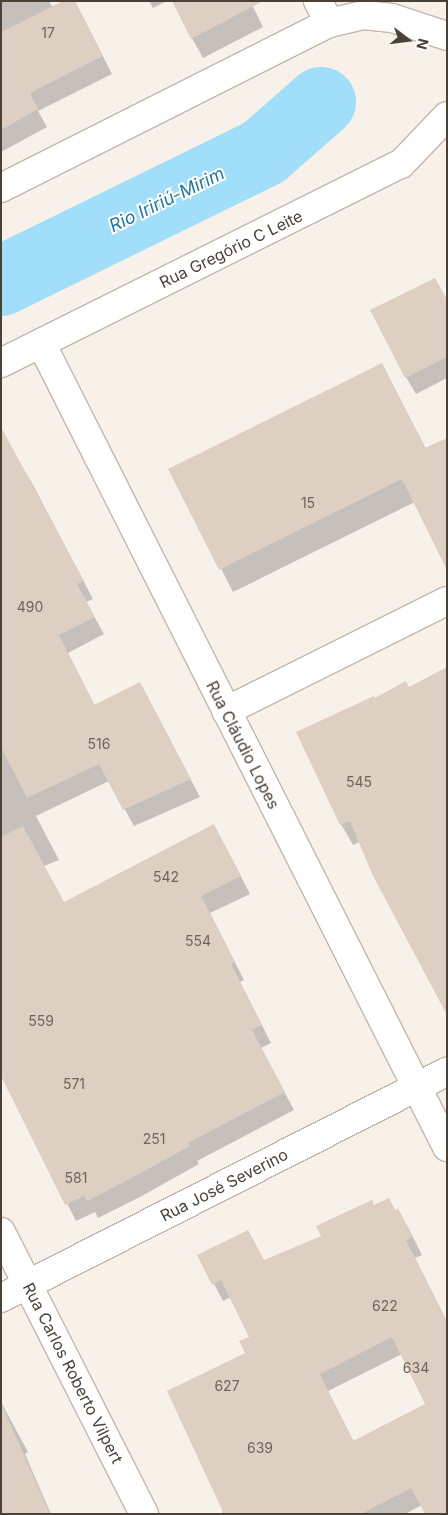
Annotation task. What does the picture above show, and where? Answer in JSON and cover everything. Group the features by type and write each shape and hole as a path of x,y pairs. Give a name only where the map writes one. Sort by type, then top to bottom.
{"street":[{"path":"1,188 324,12 392,18 447,36"},
{"name":"Rua Gregório C Leite","path":"1,363 401,164 447,116"},
{"name":"Rua Cláudio Lopes","path":"40,343 447,1147"},
{"path":"226,711 447,602"},
{"name":"Rua José Severino","path":"1,1298 447,1072"},
{"name":"Rua Carlos Roberto Vilpert","path":"1,1232 144,1514"}],"building":[{"path":"63,1 75,1 103,56 30,93 38,109 1,130 1,32"},
{"path":"172,1 263,1 191,39"},
{"path":"435,278 447,300 447,357 405,378 370,310"},
{"path":"382,363 425,448 447,438 447,570 402,479 219,570 168,469"},
{"path":"1,427 84,581 77,584 95,617 59,635 94,705 140,682 191,779 123,810 99,764 27,798 1,747"},
{"path":"447,667 447,1015 373,876 350,821 340,825 296,732 374,696 375,698 406,681 409,687"},
{"path":"214,824 241,876 201,896 235,962 231,964 262,1025 252,1030 285,1092 188,1143 190,1146 130,1179 87,1201 84,1196 65,1205 1,1076 1,837 23,826 64,902"},
{"path":"389,1198 395,1210 398,1208 413,1237 406,1240 447,1321 447,1514 425,1514 411,1488 361,1514 224,1514 167,1391 245,1353 239,1341 249,1337 221,1280 212,1285 197,1255 248,1230 264,1260 321,1236 316,1226 372,1200 374,1205","holes":["392,1337 425,1404 353,1441 320,1374"]},
{"path":"1,1403 50,1514 1,1514"}],"waterway":[{"name":"Rio Iririú-Mirim","path":"1,281 264,152 321,102"}]}
